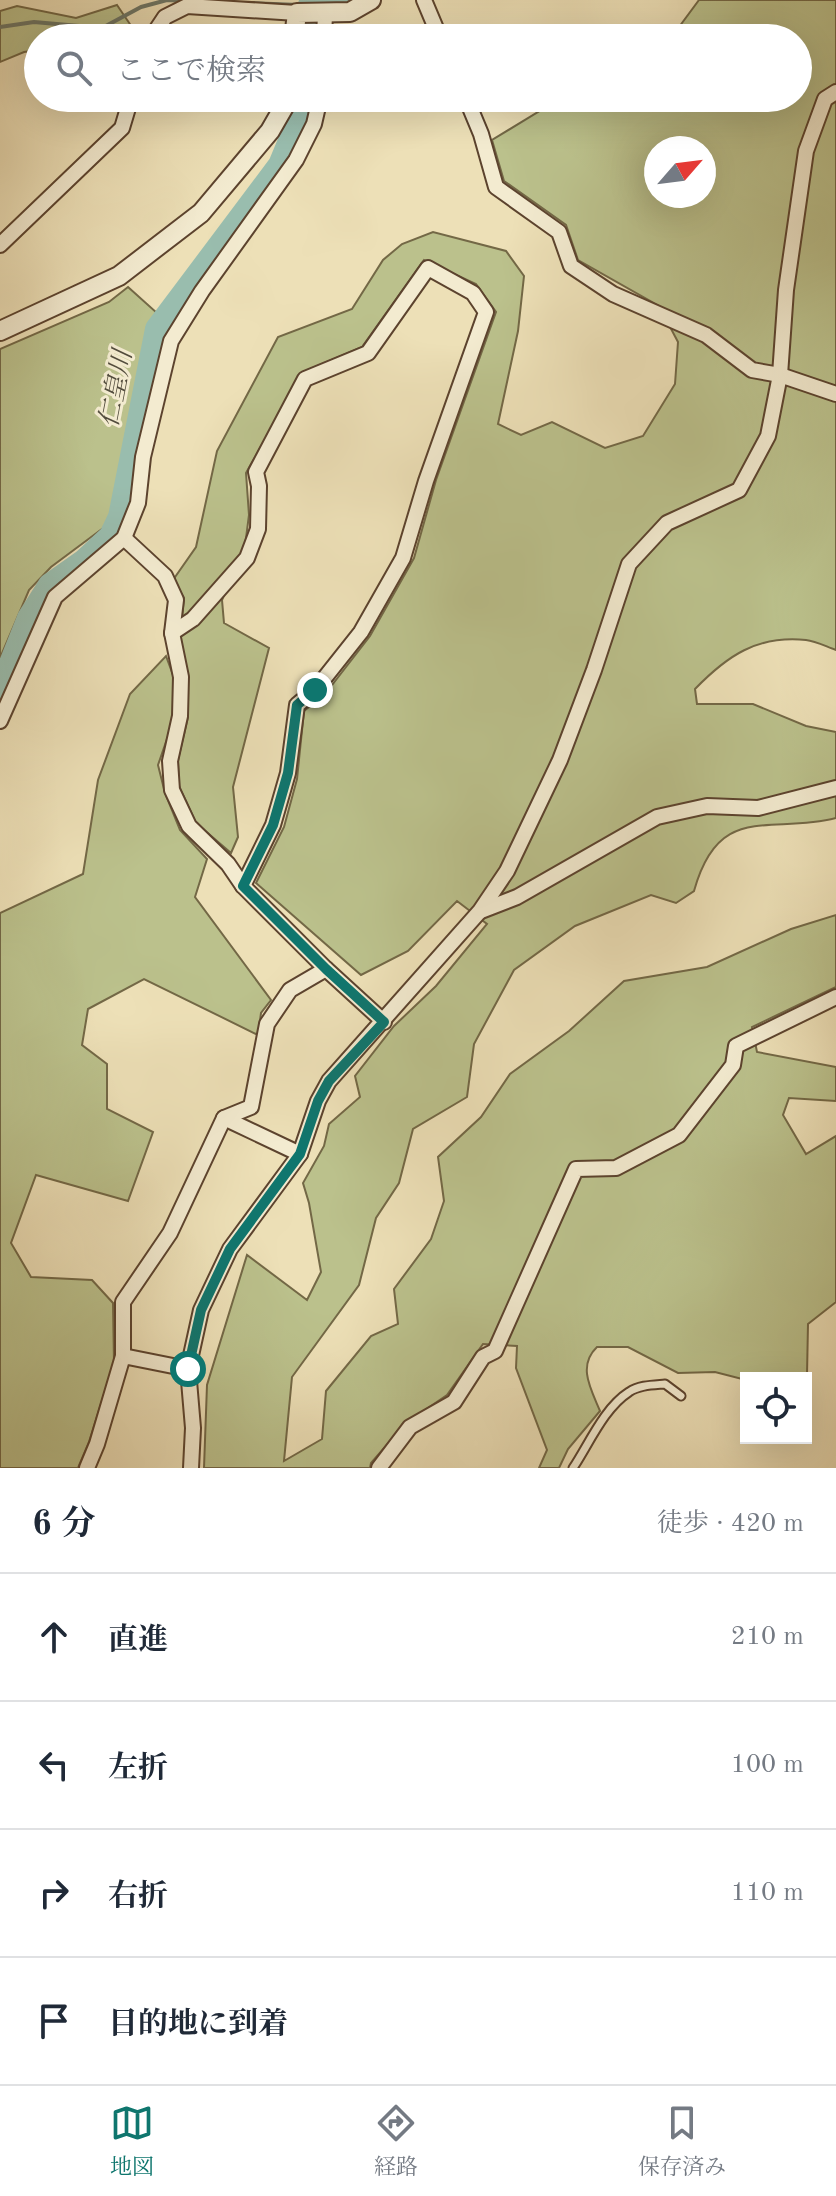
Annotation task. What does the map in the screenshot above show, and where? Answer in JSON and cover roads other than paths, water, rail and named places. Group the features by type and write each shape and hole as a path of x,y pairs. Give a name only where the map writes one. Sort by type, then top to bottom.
{"street":[{"path":"160,24 165,17 187,6 325,14 350,12 371,0"},
{"path":"424,0 434,24"},
{"path":"296,24 297,13"},
{"path":"325,14 325,24"},
{"path":"191,1468 193,1428 188,1369 201,1310 230,1249 300,1154 318,1101 329,1081 480,911 507,871 560,760 629,564 667,523 739,490 768,436 780,375 786,290 806,151 825,99 836,92"},
{"path":"0,245 122,128 127,112"},
{"path":"0,331 119,276 201,213 270,131 281,112"},
{"path":"0,721 55,597 124,538 138,503 143,457 171,341 202,291 296,160 317,112"},
{"path":"472,112 496,187 559,232 571,266 613,294 706,335 752,370 780,375 836,394"},
{"path":"172,633 193,619 247,558 258,529 259,486 256,472 305,379 368,353 428,268 473,293 486,312 426,481 403,558 361,632 315,690 297,705 288,773 281,799 273,825 243,886"},
{"path":"124,538 165,576 176,600 172,633 181,677 180,716 170,761 172,790 189,826 228,864 243,886 384,1022"},
{"path":"480,911 517,897 657,817 707,806 758,808 836,788"},
{"path":"87,1468 123,1356 123,1302 170,1233 224,1118 251,1107 267,1024 290,990 326,969"},
{"path":"379,1468 410,1427 454,1402 483,1357 495,1351 576,1169 616,1168 679,1135 733,1065 736,1046 836,997"},
{"path":"224,1118 300,1154"},
{"path":"123,1356 188,1369"}],"lane":[{"path":"573,1468 615,1404 631,1390 665,1384 681,1396"}],"waterway":[{"path":"109,24 141,7 167,0 187,1"},
{"name":"仁皇川","path":"310,5 352,0"},
{"path":"247,3 299,5"},
{"path":"0,27 34,22 57,24"},
{"name":"仁皇川","path":"0,691 29,618 50,585 84,561 111,536 120,517 157,329 280,165 302,112"}]}
